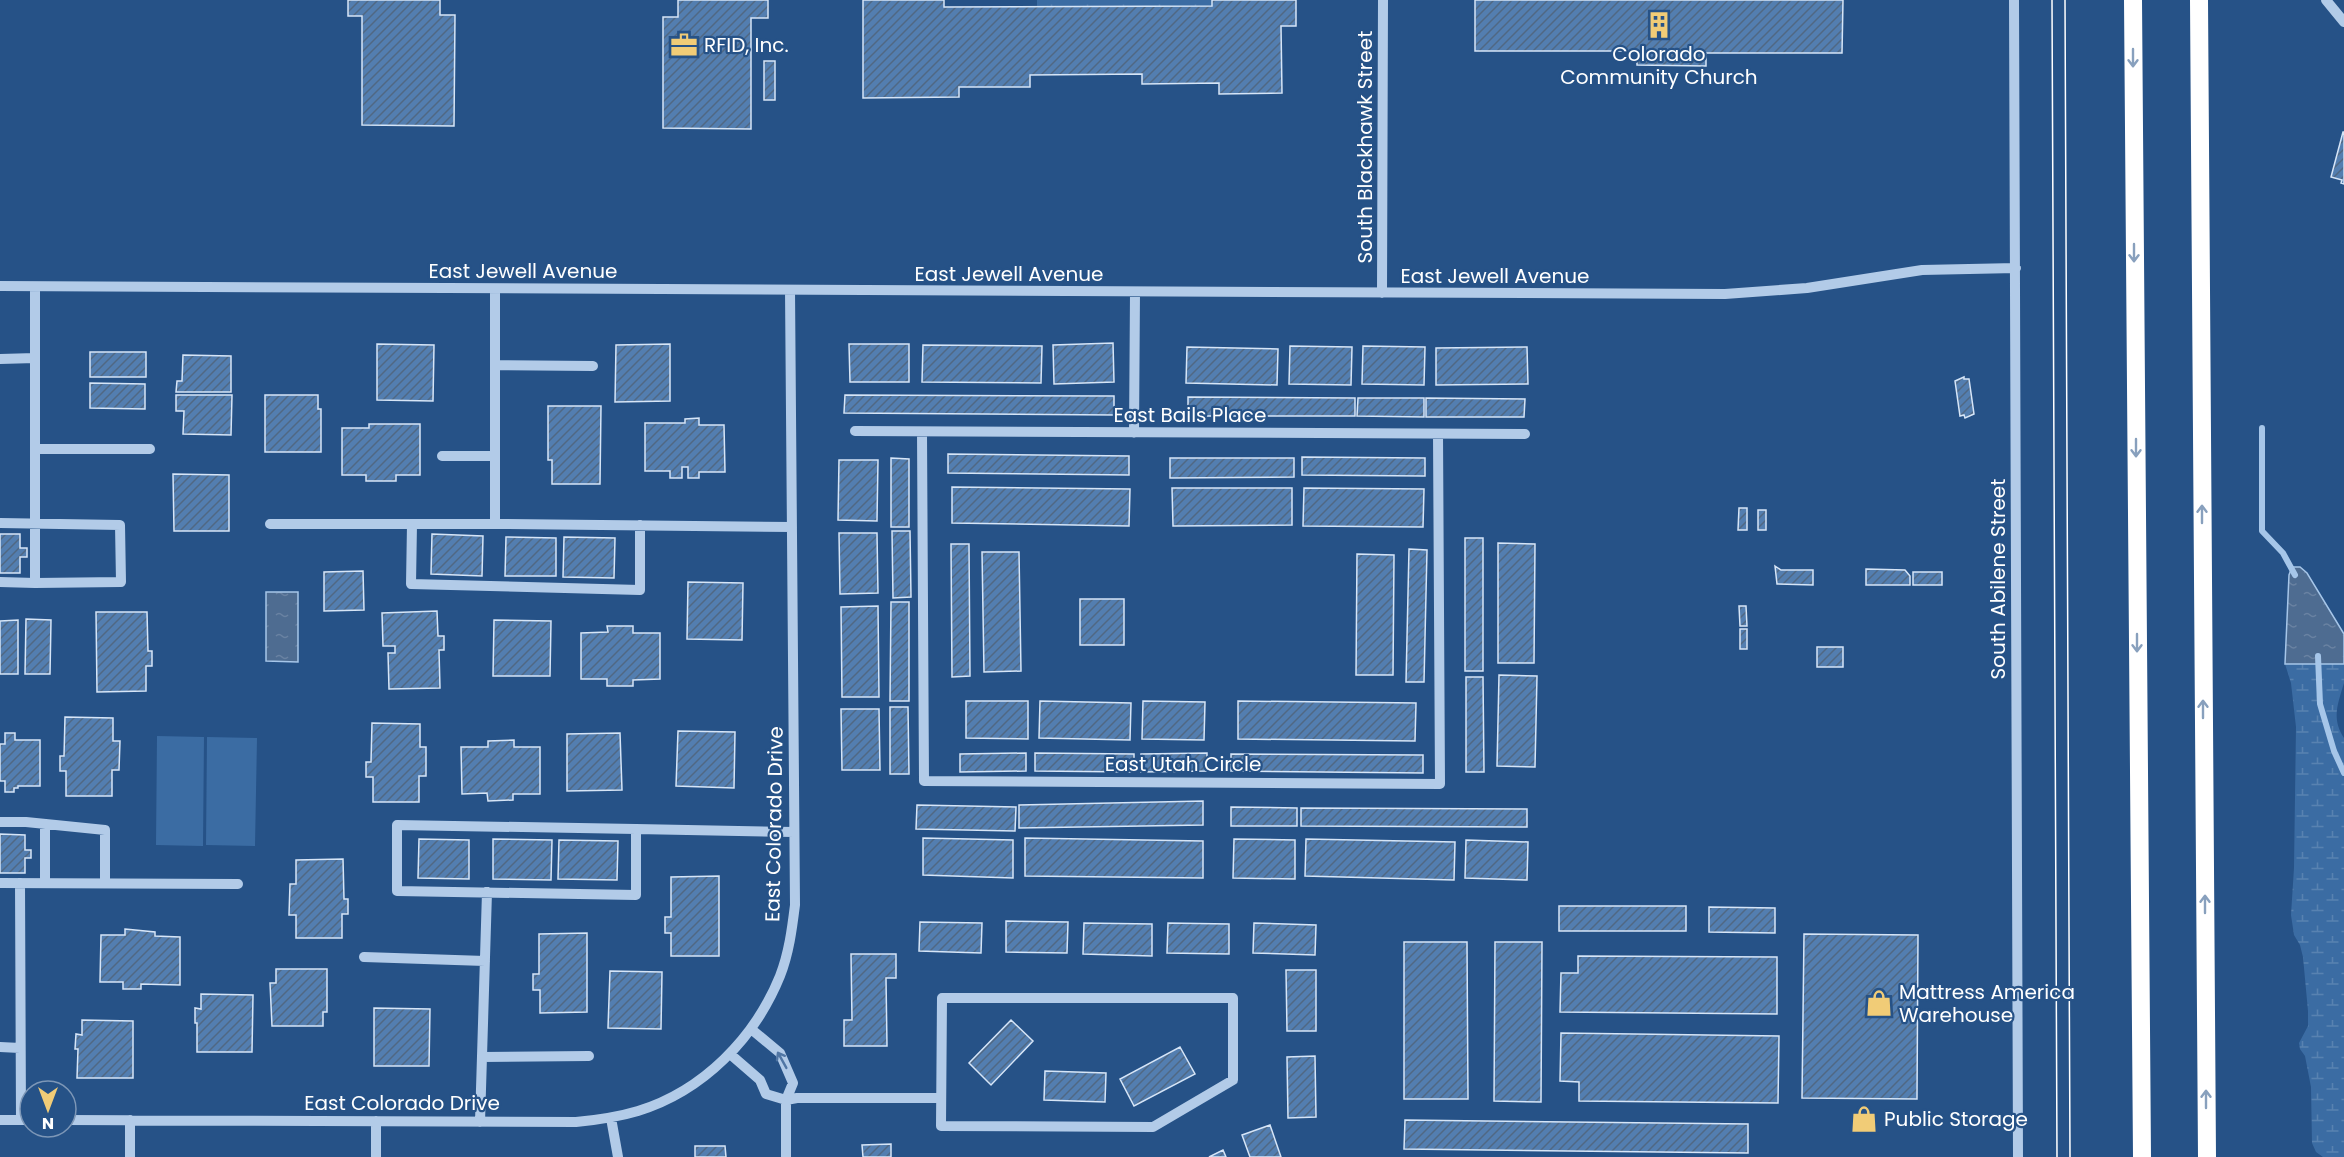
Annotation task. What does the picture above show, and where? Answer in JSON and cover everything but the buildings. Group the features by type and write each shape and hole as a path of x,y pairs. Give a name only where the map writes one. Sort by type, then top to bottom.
{"highway":[{"path":"2133,0 2142,1157"},
{"path":"2199,0 2207,1157"}],"street":[{"name":"South Blackhawk Street","path":"1382,293 1383,0"},
{"name":"South Abilene Street","path":"2014,0 2018,1157"},
{"path":"2326,0 2344,22"},
{"name":"East Jewell Avenue","path":"0,286 1745,294 1807,288 1922,270 2016,268"},
{"path":"35,287 37,523 35,583"},
{"path":"495,289 495,524"},
{"name":"East Colorado Drive","path":"78,1120 576,1122 611,1118 640,1110 673,1096 703,1078 730,1054 751,1029 771,996 790,941 795,905 789,290"},
{"path":"1134,433 1135,292"},
{"path":"0,359 35,358"},
{"path":"495,365 593,366"},
{"name":"East Bails Place","path":"855,431 1526,434"},
{"name":"East Utah Circle","path":"922,432 924,781 1440,784 1438,434"},
{"path":"36,449 150,449"},
{"path":"442,456 495,456"},
{"path":"0,523 120,525 121,582 0,582"},
{"path":"270,524 792,527"},
{"path":"412,524 411,584 639,590 639,525"},
{"path":"0,822 105,830 105,883"},
{"path":"45,824 45,883"},
{"path":"636,829 636,895 397,891 397,825 636,829 794,832"},
{"path":"0,883 238,884"},
{"path":"20,883 20,1048 23,1079"},
{"path":"480,1122 487,892"},
{"path":"364,957 485,961"},
{"path":"942,998 1233,998 1233,1080 1153,1127 941,1126 941,1098 942,998"},
{"path":"751,1029 780,1053 793,1083 786,1100 786,1157"},
{"path":"0,1047 20,1048"},
{"path":"730,1054 760,1080 766,1094 786,1100 797,1098 941,1098"},
{"path":"482,1057 589,1056"},
{"path":"611,1118 618,1157"},
{"path":"0,1120 18,1120"},
{"path":"130,1120 130,1157"},
{"path":"376,1121 376,1157"}],"green space":[{"path":"1037,0 1212,0 1212,6 1037,7"},
{"path":"2285,664 2344,664 2344,683 2337,718 2344,738 2344,1157 2323,1157 2316,1152 2312,1143 2311,1087 2305,1056 2299,1043 2308,1026 2308,1011 2303,957 2294,935 2291,915 2296,727 2291,683"},
{"path":"157,736 204,737 203,846 156,845"},
{"path":"207,737 257,738 255,846 206,845"}],"water":[{"path":"2292,567 2300,567 2307,573 2344,634 2344,664 2285,664 2289,575"},
{"path":"266,592 298,592 298,662 266,661"}],"waterway":[{"path":"2262,428 2262,531 2283,553 2295,575"},
{"path":"2318,656 2320,704 2334,751 2344,773"}],"tram line":[{"path":"2052,0 2057,1157"},
{"path":"2065,0 2070,1157"}],"place":[{"name":"Colorado Community Church","path":"1659,25"},
{"name":"RFID, Inc.","path":"684,45"},
{"name":"Mattress America Warehouse","path":"1879,1003"},
{"name":"Public Storage","path":"1864,1119"}]}
